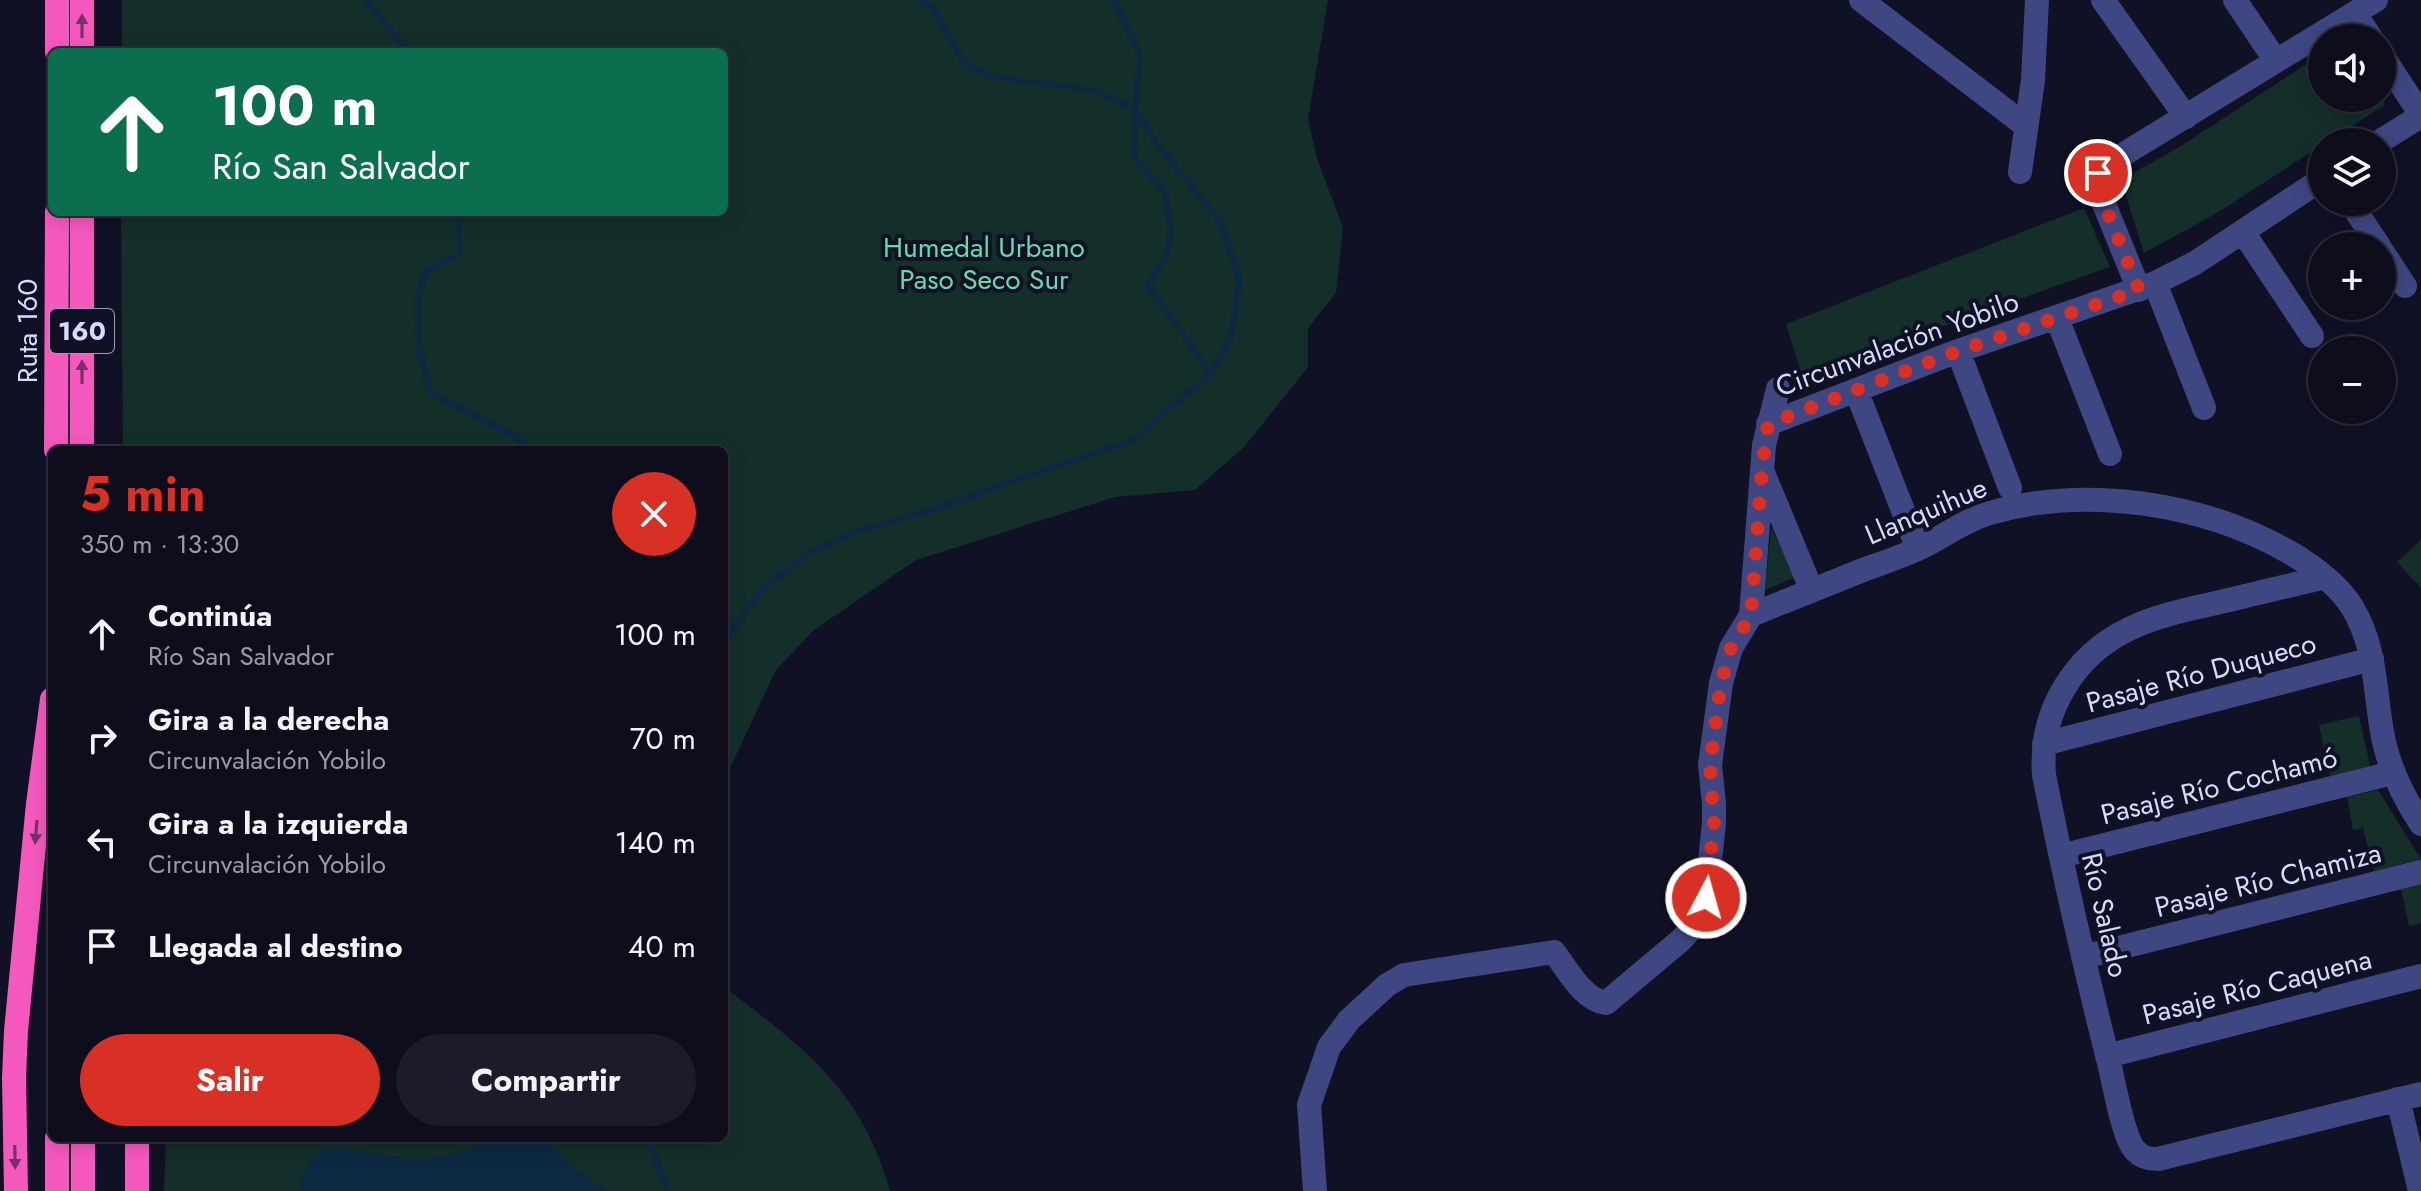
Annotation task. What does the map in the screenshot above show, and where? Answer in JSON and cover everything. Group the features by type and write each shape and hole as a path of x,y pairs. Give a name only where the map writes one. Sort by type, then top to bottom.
{"highway":[{"path":"57,0 57,48"},
{"path":"82,0 82,48"},
{"name":"Ruta 160","path":"56,446 57,216"},
{"name":"Ruta 160","path":"82,216 82,446"},
{"path":"16,1191 16,1031 48,729"},
{"path":"57,1142 57,1191"},
{"path":"83,1142 83,1191"},
{"path":"137,1142 137,1191"}],"street":[{"path":"1861,0 2026,126"},
{"path":"2020,172 2033,80 2037,0"},
{"path":"2103,0 2186,117"},
{"path":"2235,0 2276,61"},
{"path":"2204,408 2098,189 2098,173 2105,164 2366,5"},
{"path":"2396,77 2421,115 2396,131"},
{"name":"Circunvalación Yobilo","path":"1768,424 1958,351 2147,286 2195,263 2308,188"},
{"path":"2243,232 2312,336"},
{"path":"2396,272 2405,286"},
{"path":"2057,318 2110,454"},
{"path":"1958,351 2010,488"},
{"path":"1315,1191 1309,1105 1316,1081 1335,1038 1349,1020 1387,985 1404,975 1554,952 1586,994 1594,1001 1606,1003 1681,940 1703,909 1714,823 1710,765 1721,683 1731,648 1751,615 1762,468 1768,424 1778,389"},
{"path":"1856,390 1918,549"},
{"path":"1762,468 1812,591"},
{"name":"Llanquihue","path":"1751,615 1918,549 1986,514 2011,508 2061,502 2116,502 2169,508 2237,527 2312,566 2341,593 2356,614 2369,642 2383,739 2392,773 2421,824"},
{"name":"Río Salado","path":"2325,577 2164,616 2115,637 2090,656 2063,689 2050,719 2044,744 2044,775 2107,1056 2128,1137 2139,1155 2158,1159 2410,1097"},
{"name":"Pasaje Río Duqueco","path":"2044,744 2372,659"},
{"name":"Pasaje Río Cochamó","path":"2061,856 2392,773"},
{"name":"Pasaje Río Chamiza","path":"2083,957 2421,872"},
{"name":"Pasaje Río Caquena","path":"2107,1056 2421,976"},
{"path":"2410,1097 2420,1191"}],"green space":[{"name":"Humedal Urbano Paso Seco Sur","path":"122,0 1328,0 1308,119 1317,159 1343,227 1336,293 1308,328 1308,367 1244,447 1195,490 1115,497 916,560 814,630 776,670 728,775 728,446 123,446 121,216 728,216 728,48 122,48"},
{"path":"2308,63 2308,112 2374,112 2349,128 2308,128 2308,154 2217,213 2144,253 2121,180 2181,146"},
{"path":"2084,208 2110,267 1802,376 1786,324"},
{"path":"1771,528 1796,577 1765,590"},
{"path":"2421,540 2421,588 2397,562"},
{"path":"2359,716 2370,766 2330,777 2319,725"},
{"path":"2378,790 2421,859 2374,871 2363,828 2353,830 2347,797"},
{"path":"2421,884 2421,923 2409,926 2401,889"},
{"path":"728,990 804,1051 846,1098 864,1125 890,1191 164,1191 166,1142 728,1142"}],"water":[{"path":"489,1142 541,1142 550,1145 570,1165 607,1191 301,1191 299,1182 313,1158 328,1147 409,1159 455,1155"}],"waterway":[{"path":"366,0 406,48"},
{"path":"728,638 760,592 810,552 858,531 931,510 1132,440 1211,373 1231,337 1240,280 1220,221 1156,143 1135,109 1092,90 988,76 964,62 933,9 920,0"},
{"path":"1114,0 1140,56 1134,158 1165,192 1171,232 1166,258 1147,285 1211,373"},
{"path":"455,216 459,226 460,253 425,272 418,299 419,348 430,392 520,439 526,446"},
{"path":"649,1142 668,1191"}],"route":[{"path":"1706,898 1714,823 1710,765 1725,665 1739,631 1751,615 1768,424 1958,351 2139,290 2098,189 2098,173"}]}
